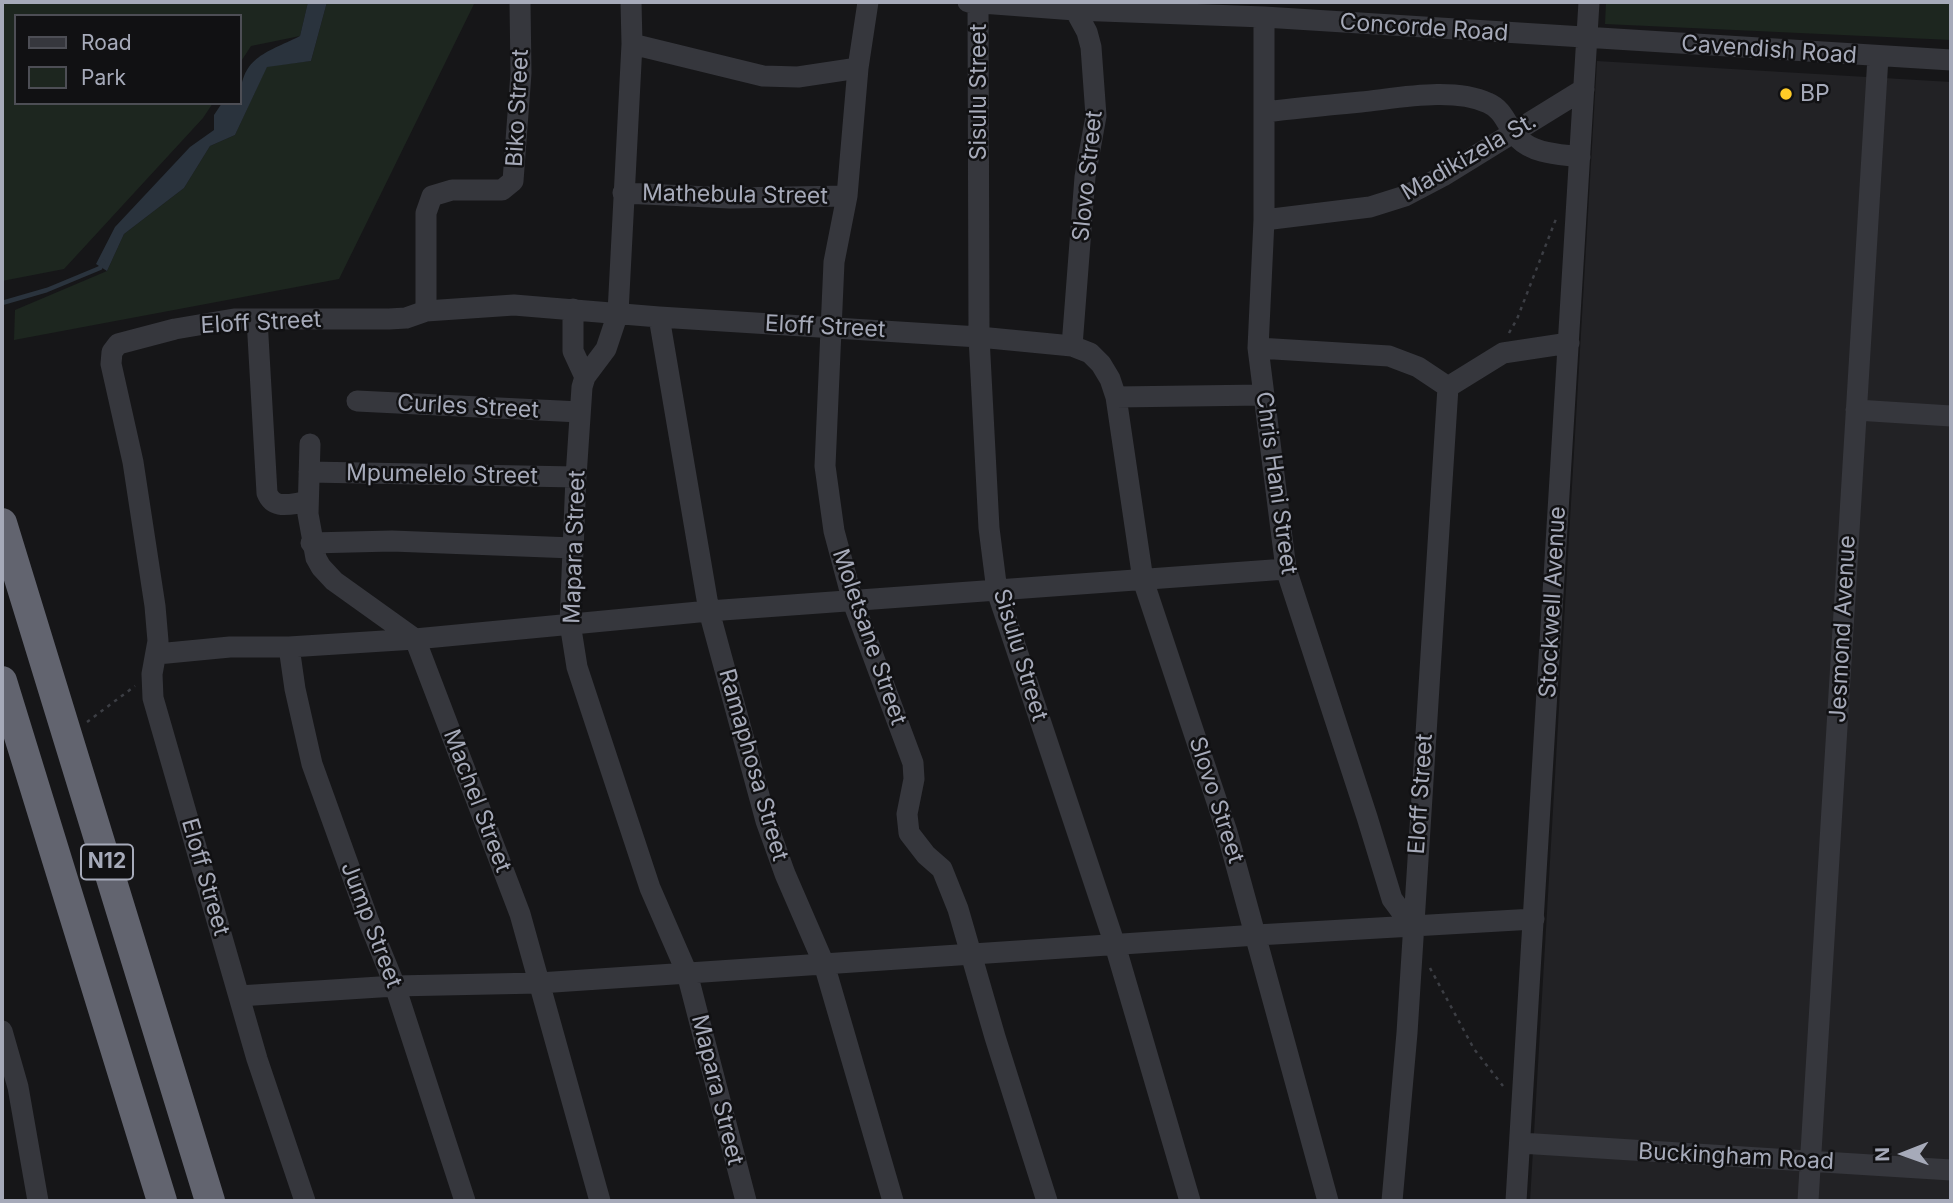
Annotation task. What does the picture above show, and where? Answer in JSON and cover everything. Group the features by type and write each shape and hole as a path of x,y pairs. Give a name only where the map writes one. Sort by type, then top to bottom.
{"highway":[{"name":"N12","path":"2,523 210,1201"},
{"name":"N12","path":"2,681 162,1201"}],"street":[{"name":"Biko Street","path":"426,311 426,213 432,196 445,191 502,190 511,185 515,176 521,73 520,2"},
{"name":"Mapara Street","path":"631,2 632,44 618,313 606,349 585,377 576,477 570,623 577,667 628,825 670,939 687,973 746,1201"},
{"name":"Moletsane Street","path":"867,2 858,68 847,196 834,262 825,466 834,531 853,602 913,763 914,779 907,814 909,833 926,855 942,869 958,909 1046,1201"},
{"name":"Concorde Road","path":"968,2 1265,17 1587,39"},
{"name":"Stockwell Avenue","path":"1516,1201 1589,2"},
{"name":"Sisulu Street","path":"978,3 979,337 989,528 997,591 1115,945 1190,1201"},
{"name":"Slovo Street","path":"1072,346 1085,177 1096,116 1091,47 1074,6"},
{"name":"Chris Hani Street","path":"1265,17 1264,220 1258,348 1286,569 1392,900 1412,926"},
{"name":"Cavendish Road","path":"1587,39 1951,61"},
{"path":"632,44 772,77 797,77 858,68"},
{"name":"Jesmond Avenue","path":"1808,1201 1878,57"},
{"name":"Madikizela St.","path":"1264,220 1370,206 1405,197 1584,89"},
{"path":"1265,112 1409,96 1460,96 1495,106 1519,140 1537,150 1580,157"},
{"name":"Mathebula Street","path":"623,193 730,198 847,196"},
{"name":"Eloff Street","path":"305,1201 257,1059 153,698 157,626 150,563 111,364 112,352 122,341 234,319 389,319 405,318 426,311 502,304 659,317 979,337 1072,346 1090,353 1101,364 1116,397"},
{"path":"573,309 573,351 585,377"},
{"name":"Ramaphosa Street","path":"659,317 709,611 766,821 785,874 824,964 893,1201"},
{"path":"257,318 267,494 275,505 307,502"},
{"path":"1258,348 1390,355 1418,367 1448,387 1503,353 1569,343"},
{"name":"Eloff Street","path":"1392,1201 1406,1033 1448,387"},
{"path":"1116,397 1263,395"},
{"name":"Slovo Street","path":"1116,397 1143,580 1227,832 1328,1201"},
{"name":"Curles Street","path":"357,401 580,412"},
{"path":"1856,410 1951,416"},
{"path":"310,444 307,502 316,558 326,575 415,639"},
{"name":"Mpumelelo Street","path":"309,472 576,477"},
{"path":"312,542 392,541 573,548"},
{"path":"155,664 230,647 289,647 415,639 709,611 1286,569"},
{"name":"Machel Street","path":"415,639 520,914 600,1201"},
{"name":"Jump Street","path":"289,647 295,689 312,764 356,888 396,986 465,1201"},
{"path":"239,996 396,986 539,983 1534,919"},
{"path":"2,1031 10,1087 38,1201"},
{"name":"Buckingham Road","path":"1520,1143 1951,1170"}],"path":[{"path":"1495,356 1517,319 1560,209"},
{"path":"66,730 87,722 155,664"},
{"path":"1426,958 1441,992 1474,1049 1522,1111"}],"shaded area":[{"path":"308,2 327,2 311,61 267,67 235,135 210,146 184,188 124,234 107,271 96,264 115,227 190,147 214,130 214,115 221,105 242,105 242,84 249,66 265,53 300,36"},
{"path":"1597,61 1951,82 1951,1201 1530,1201"}],"green space":[{"path":"2,2 308,2 300,36 251,46 242,60 242,14 14,14 14,105 212,105 203,118 64,269 2,281"},
{"path":"327,2 475,2 339,279 14,340 15,310 107,271 124,234 184,188 210,146 235,135 267,66 311,61"},
{"path":"1606,2 1951,2 1951,40 1605,24"}],"waterway":[{"path":"2,303 47,290 100,268 103,262"}],"place":[{"name":"BP","path":"1786,94"}]}
